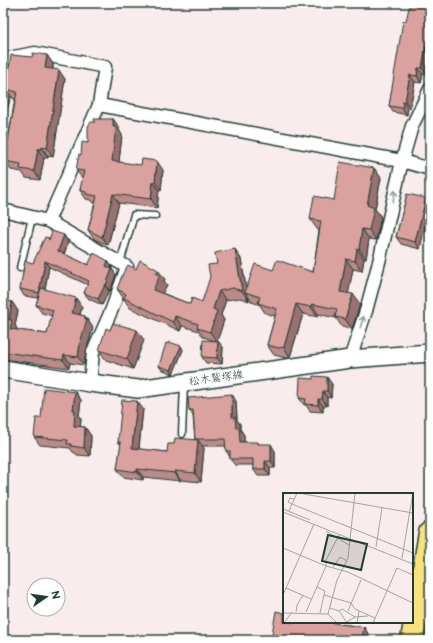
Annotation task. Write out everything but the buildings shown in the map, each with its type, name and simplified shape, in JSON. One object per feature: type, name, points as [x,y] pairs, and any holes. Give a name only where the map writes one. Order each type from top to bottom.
[{"type":"highway","points":[[412,640],[430,533]]},
{"type":"main road","name":"松木鷲塚線","points":[[3,369],[138,389],[350,359],[430,352]]},
{"type":"street","points":[[3,59],[35,53],[105,67],[99,105],[48,221]]},
{"type":"street","points":[[350,359],[366,311],[379,262],[402,161],[412,126],[430,89]]},
{"type":"street","points":[[99,105],[402,161],[430,169]]},
{"type":"street","points":[[3,210],[48,221],[127,268],[112,309],[93,352],[90,383]]},
{"type":"lane","points":[[120,263],[134,215],[155,216]]},
{"type":"lane","points":[[20,268],[32,218]]},
{"type":"lane","points":[[182,434],[184,383]]}]
